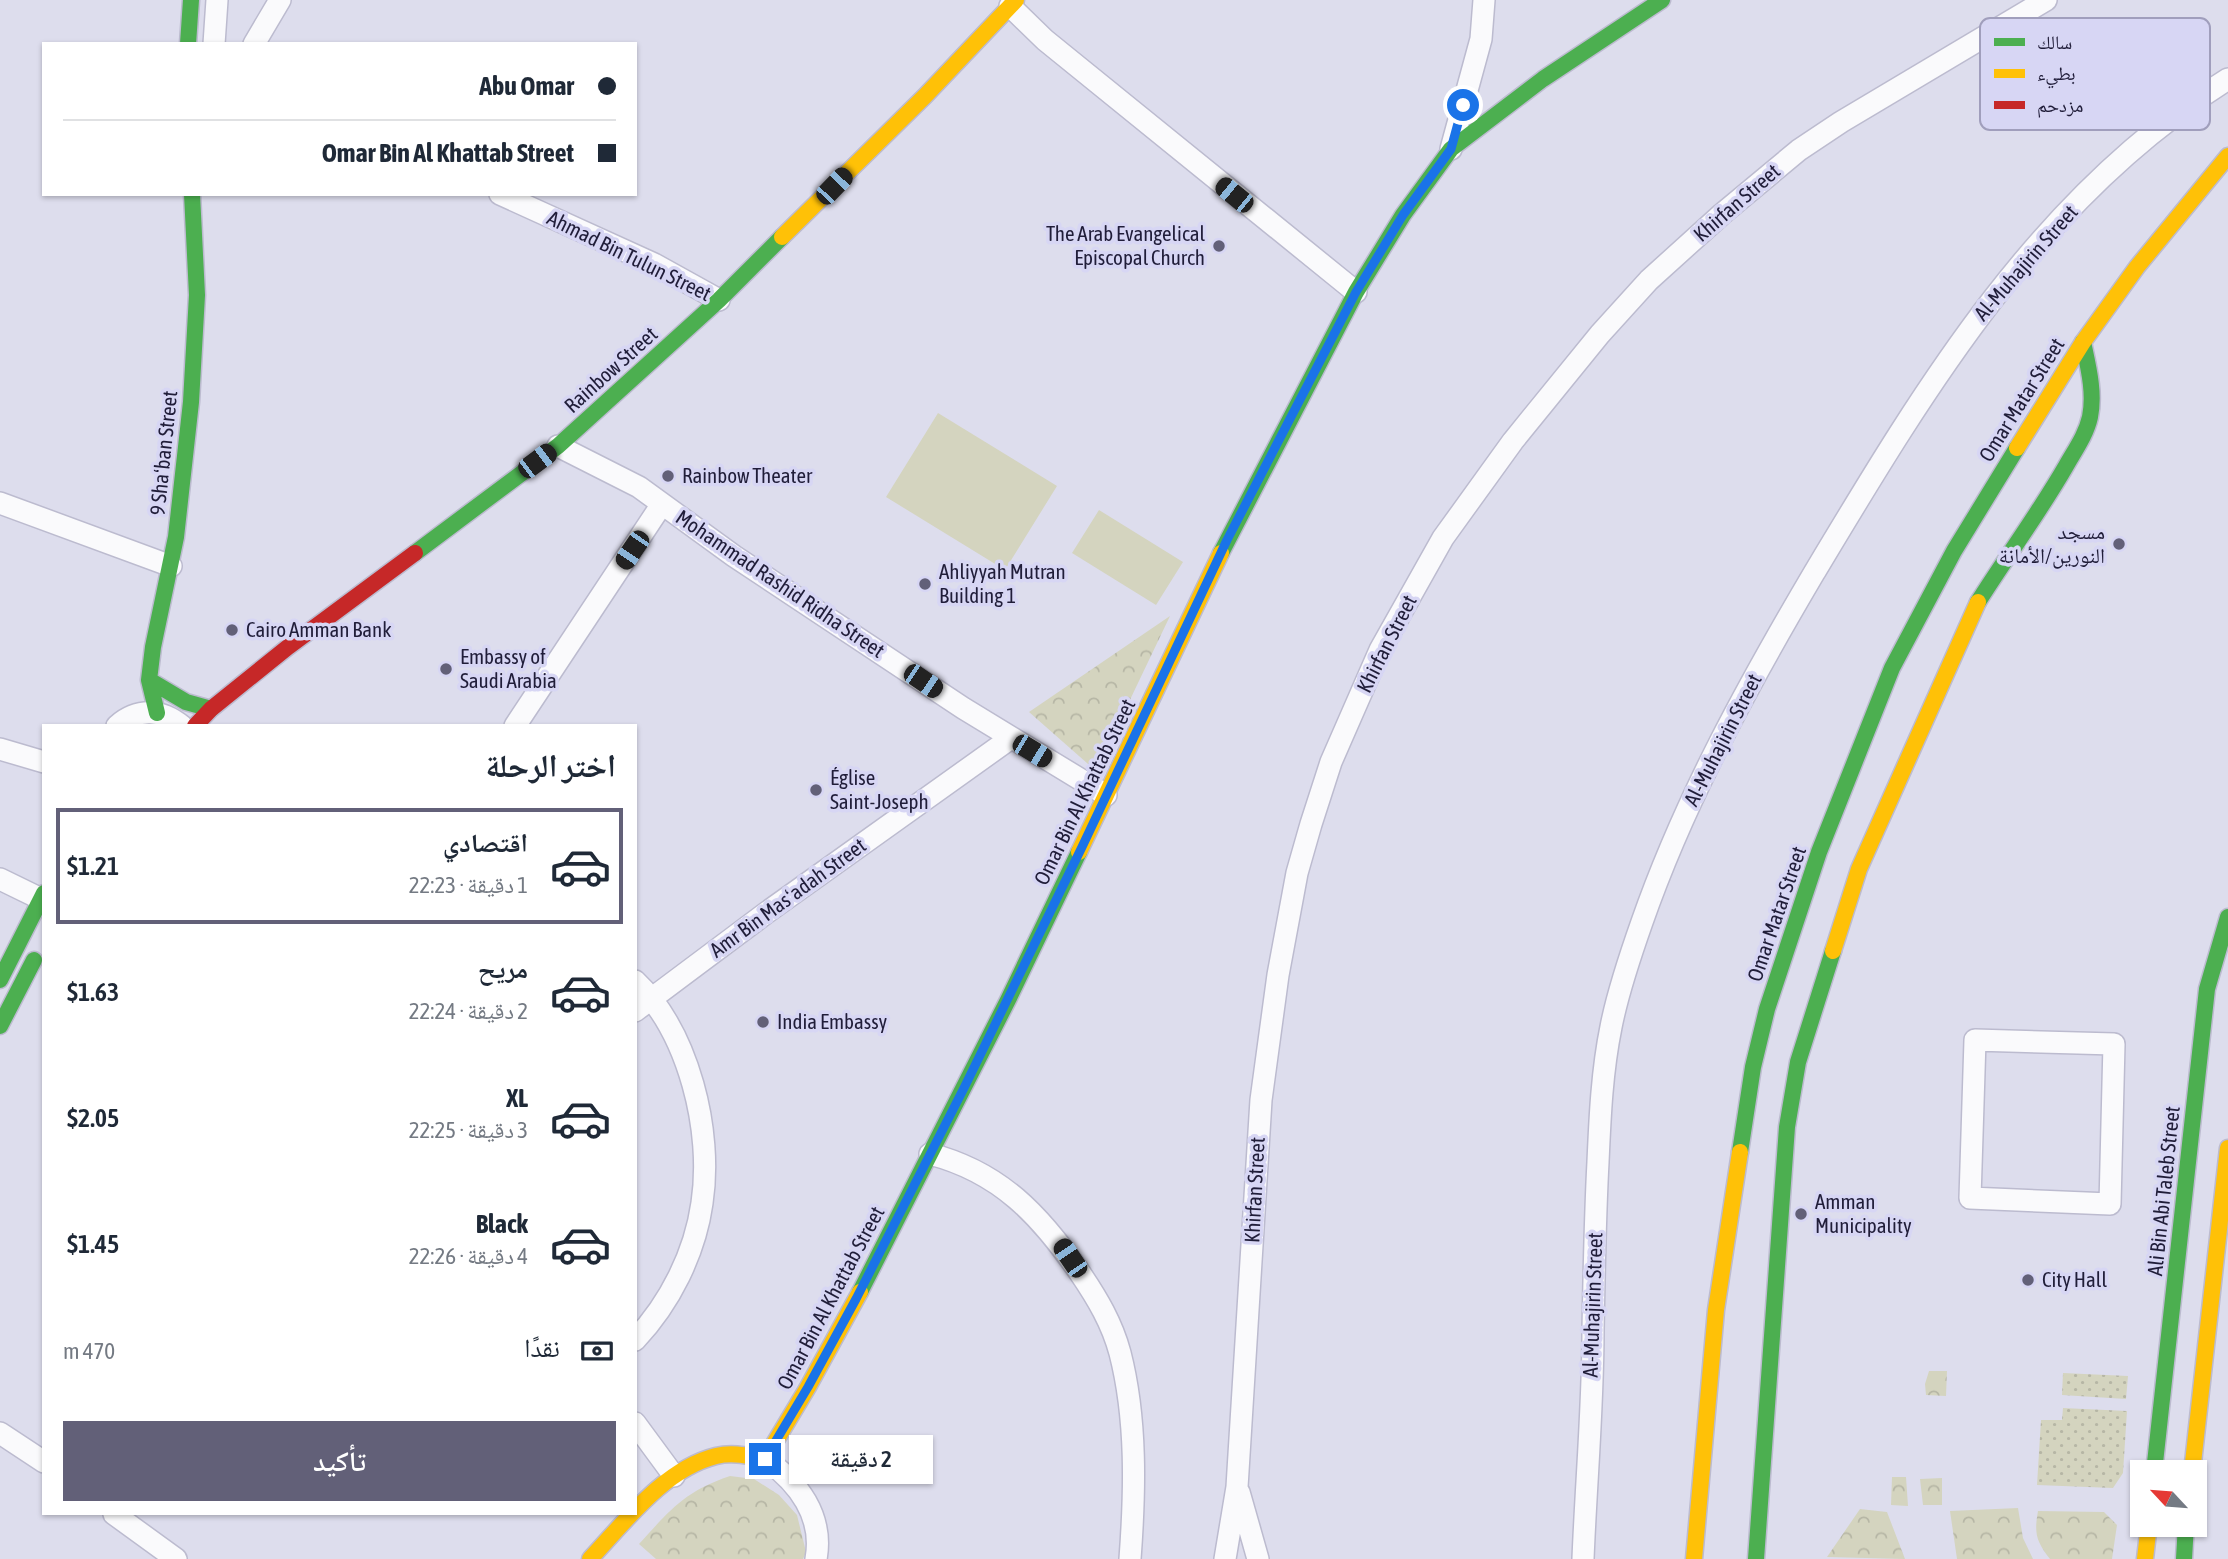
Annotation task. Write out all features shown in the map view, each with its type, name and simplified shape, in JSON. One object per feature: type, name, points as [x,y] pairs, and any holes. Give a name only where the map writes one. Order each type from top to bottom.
[{"type":"main road","points":[[188,42],[191,0]]},
{"type":"main road","name":"Rainbow Street","points":[[197,724],[211,709],[288,647],[558,446],[719,300],[925,96],[1013,3]]},
{"type":"main road","name":"Omar Bin Al Khattab Street","points":[[765,1459],[850,1310],[930,1154],[1106,796],[1227,540],[1356,292],[1403,215],[1451,149],[1649,3]]},
{"type":"main road","name":"Omar Matar Street","points":[[1694,1559],[1716,1310],[1744,1121],[1767,1009],[1791,931],[1892,668],[1954,551],[2083,342],[2137,267],[2228,156]]},
{"type":"main road","name":"9 Shaʻban Street","points":[[157,713],[149,680],[178,526],[191,402],[197,295],[192,196]]},
{"type":"main road","name":"Omar Matar Street","points":[[1756,1559],[1787,1126],[1798,1062],[1859,870],[1976,605],[2004,560],[2041,510],[2085,432],[2092,396],[2083,342]]},
{"type":"main road","points":[[149,680],[175,699],[196,708],[211,709]]},
{"type":"main road","points":[[0,981],[42,896]]},
{"type":"main road","name":"Ali Bin Abi Taleb Street","points":[[2155,1460],[2207,989],[2228,917]]},
{"type":"main road","points":[[0,1026],[42,946]]},
{"type":"main road","points":[[2193,1460],[2228,1148]]},
{"type":"main road","points":[[637,1513],[674,1476],[706,1458],[737,1454],[765,1459]]},
{"type":"main road","points":[[590,1559],[635,1515]]},
{"type":"main road","points":[[2145,1559],[2148,1537]]},
{"type":"street","points":[[214,42],[217,0]]},
{"type":"street","points":[[255,42],[280,0]]},
{"type":"street","points":[[1451,149],[1481,39],[1484,0]]},
{"type":"street","name":"Khirfan Street","points":[[2016,18],[2046,0]]},
{"type":"street","points":[[1013,3],[1045,40],[1356,292]]},
{"type":"street","name":"Khirfan Street","points":[[1225,1559],[1237,1487],[1261,1100],[1278,975],[1297,873],[1311,824],[1331,762],[1380,650],[1443,538],[1513,441],[1600,334],[1649,280],[1799,150],[1980,39]]},
{"type":"street","name":"Al-Muhajirin Street","points":[[2210,92],[2228,79]]},
{"type":"street","name":"Al-Muhajirin Street","points":[[1583,1559],[1604,1068],[1618,994],[1653,890],[1692,800],[1763,661],[1860,496],[1930,386],[1990,300],[2027,255],[2106,173],[2158,130]]},
{"type":"street","name":"Ahmad Bin Tulun Street","points":[[504,196],[654,264],[719,300]]},
{"type":"street","name":"Mohammad Rashid Ridha Street","points":[[558,446],[639,487],[734,556],[1011,738],[1106,796]]},
{"type":"street","points":[[0,503],[171,566]]},
{"type":"street","points":[[515,724],[662,504]]},
{"type":"street","points":[[120,724],[131,716],[144,713],[170,717],[179,724]]},
{"type":"street","name":"Amr Bin Masʻadah Street","points":[[637,1009],[766,913],[1011,738]]},
{"type":"street","points":[[0,749],[42,761]]},
{"type":"street","points":[[0,879],[42,896]]},
{"type":"street","points":[[637,983],[652,997],[672,1029],[689,1069],[698,1107],[703,1154],[702,1202],[692,1243],[673,1288],[649,1325],[637,1337]]},
{"type":"street","points":[[1975,1040],[2114,1044],[2109,1204],[1970,1198],[1975,1040]]},
{"type":"street","points":[[930,1154],[962,1163],[1015,1195],[1055,1237],[1099,1301],[1111,1325],[1127,1385],[1133,1466],[1130,1559]]},
{"type":"street","points":[[637,1426],[674,1476]]},
{"type":"street","points":[[0,1433],[41,1456]]},
{"type":"street","points":[[765,1459],[785,1473],[805,1498],[816,1525],[816,1559]]},
{"type":"street","points":[[1237,1487],[1258,1559]]},
{"type":"street","points":[[115,1515],[176,1559]]},
{"type":"street","points":[[2185,1541],[2202,1559]]},
{"type":"green space","points":[[938,413],[1057,486],[1005,570],[886,497]]},
{"type":"green space","points":[[1099,510],[1183,562],[1156,605],[1072,553]]},
{"type":"green space","points":[[1170,616],[1096,771],[1029,712]]},
{"type":"green space","points":[[1929,1371],[1947,1371],[1946,1396],[1926,1395],[1925,1384]]},
{"type":"green space","points":[[2063,1373],[2128,1376],[2126,1399],[2062,1395]]},
{"type":"green space","points":[[2063,1408],[2127,1411],[2123,1473],[2113,1488],[2037,1485],[2041,1420],[2062,1420]]},
{"type":"green space","points":[[730,1476],[754,1479],[779,1495],[797,1515],[806,1552],[803,1559],[656,1559],[639,1544],[679,1503],[701,1488]]},
{"type":"green space","points":[[1892,1477],[1906,1477],[1908,1506],[1891,1505]]},
{"type":"green space","points":[[1942,1478],[1942,1505],[1923,1505],[1920,1479]]},
{"type":"green space","points":[[2018,1508],[2023,1538],[2033,1559],[1957,1559],[1950,1511]]},
{"type":"green space","points":[[1860,1509],[1887,1512],[1905,1559],[1827,1557]]},
{"type":"green space","points":[[2038,1511],[2104,1512],[2117,1525],[2112,1559],[2050,1559],[2037,1536]]},
{"type":"traffic: fast","points":[[188,42],[191,0]]},
{"type":"traffic: fast","points":[[1221,553],[1356,292],[1403,215],[1451,149],[1543,79],[1662,0]]},
{"type":"traffic: fast","points":[[157,713],[149,680],[153,647],[176,537],[191,402],[197,295],[192,196]]},
{"type":"traffic: fast","points":[[415,553],[558,446],[719,300],[782,237]]},
{"type":"traffic: fast","points":[[1978,602],[2045,501],[2086,430],[2092,398],[2083,342]]},
{"type":"traffic: fast","points":[[1740,1152],[1753,1067],[1767,1009],[1819,852],[1892,668],[1954,551],[2017,448]]},
{"type":"traffic: fast","points":[[149,680],[186,702],[211,709]]},
{"type":"traffic: fast","points":[[860,1292],[1008,1000],[1079,852]]},
{"type":"traffic: fast","points":[[0,980],[42,897]]},
{"type":"traffic: fast","points":[[2155,1460],[2207,989],[2228,917]]},
{"type":"traffic: fast","points":[[1756,1559],[1787,1127],[1798,1062],[1833,951]]},
{"type":"traffic: fast","points":[[0,1026],[34,960]]},
{"type":"traffic: fast","points":[[2184,1559],[2185,1537]]},
{"type":"traffic: slow","points":[[782,237],[925,96],[1016,0]]},
{"type":"traffic: slow","points":[[2017,448],[2083,342],[2137,267],[2228,156]]},
{"type":"traffic: slow","points":[[1079,852],[1221,553]]},
{"type":"traffic: slow","points":[[1833,951],[1859,869],[1978,602]]},
{"type":"traffic: slow","points":[[2193,1460],[2228,1148]]},
{"type":"traffic: slow","points":[[1694,1559],[1716,1310],[1740,1152]]},
{"type":"traffic: slow","points":[[637,1509],[679,1472],[697,1463],[722,1455],[765,1459],[860,1292]]},
{"type":"traffic: slow","points":[[590,1559],[631,1515]]},
{"type":"traffic: slow","points":[[2145,1559],[2148,1537]]},
{"type":"traffic: jam","points":[[197,724],[211,709],[288,647],[415,553]]},
{"type":"place","name":"The Arab Evangelical Episcopal Church","points":[[1219,246]]},
{"type":"place","name":"Rainbow Theater","points":[[668,476]]},
{"type":"place","name":"مسجد النورين/الأمانة","points":[[2119,544]]},
{"type":"place","name":"Ahliyyah Mutran Building 1","points":[[925,584]]},
{"type":"place","name":"Cairo Amman Bank","points":[[232,630]]},
{"type":"place","name":"Embassy of Saudi Arabia","points":[[446,669]]},
{"type":"place","name":"Église Saint-Joseph","points":[[816,790]]},
{"type":"place","name":"India Embassy","points":[[763,1022]]},
{"type":"place","name":"Amman Municipality","points":[[1801,1214]]},
{"type":"place","name":"City Hall","points":[[2028,1280]]},
{"type":"route","points":[[765,1459],[856,1299],[964,1088],[1082,847],[1227,540],[1356,292],[1403,215],[1451,149],[1463,105]]}]
